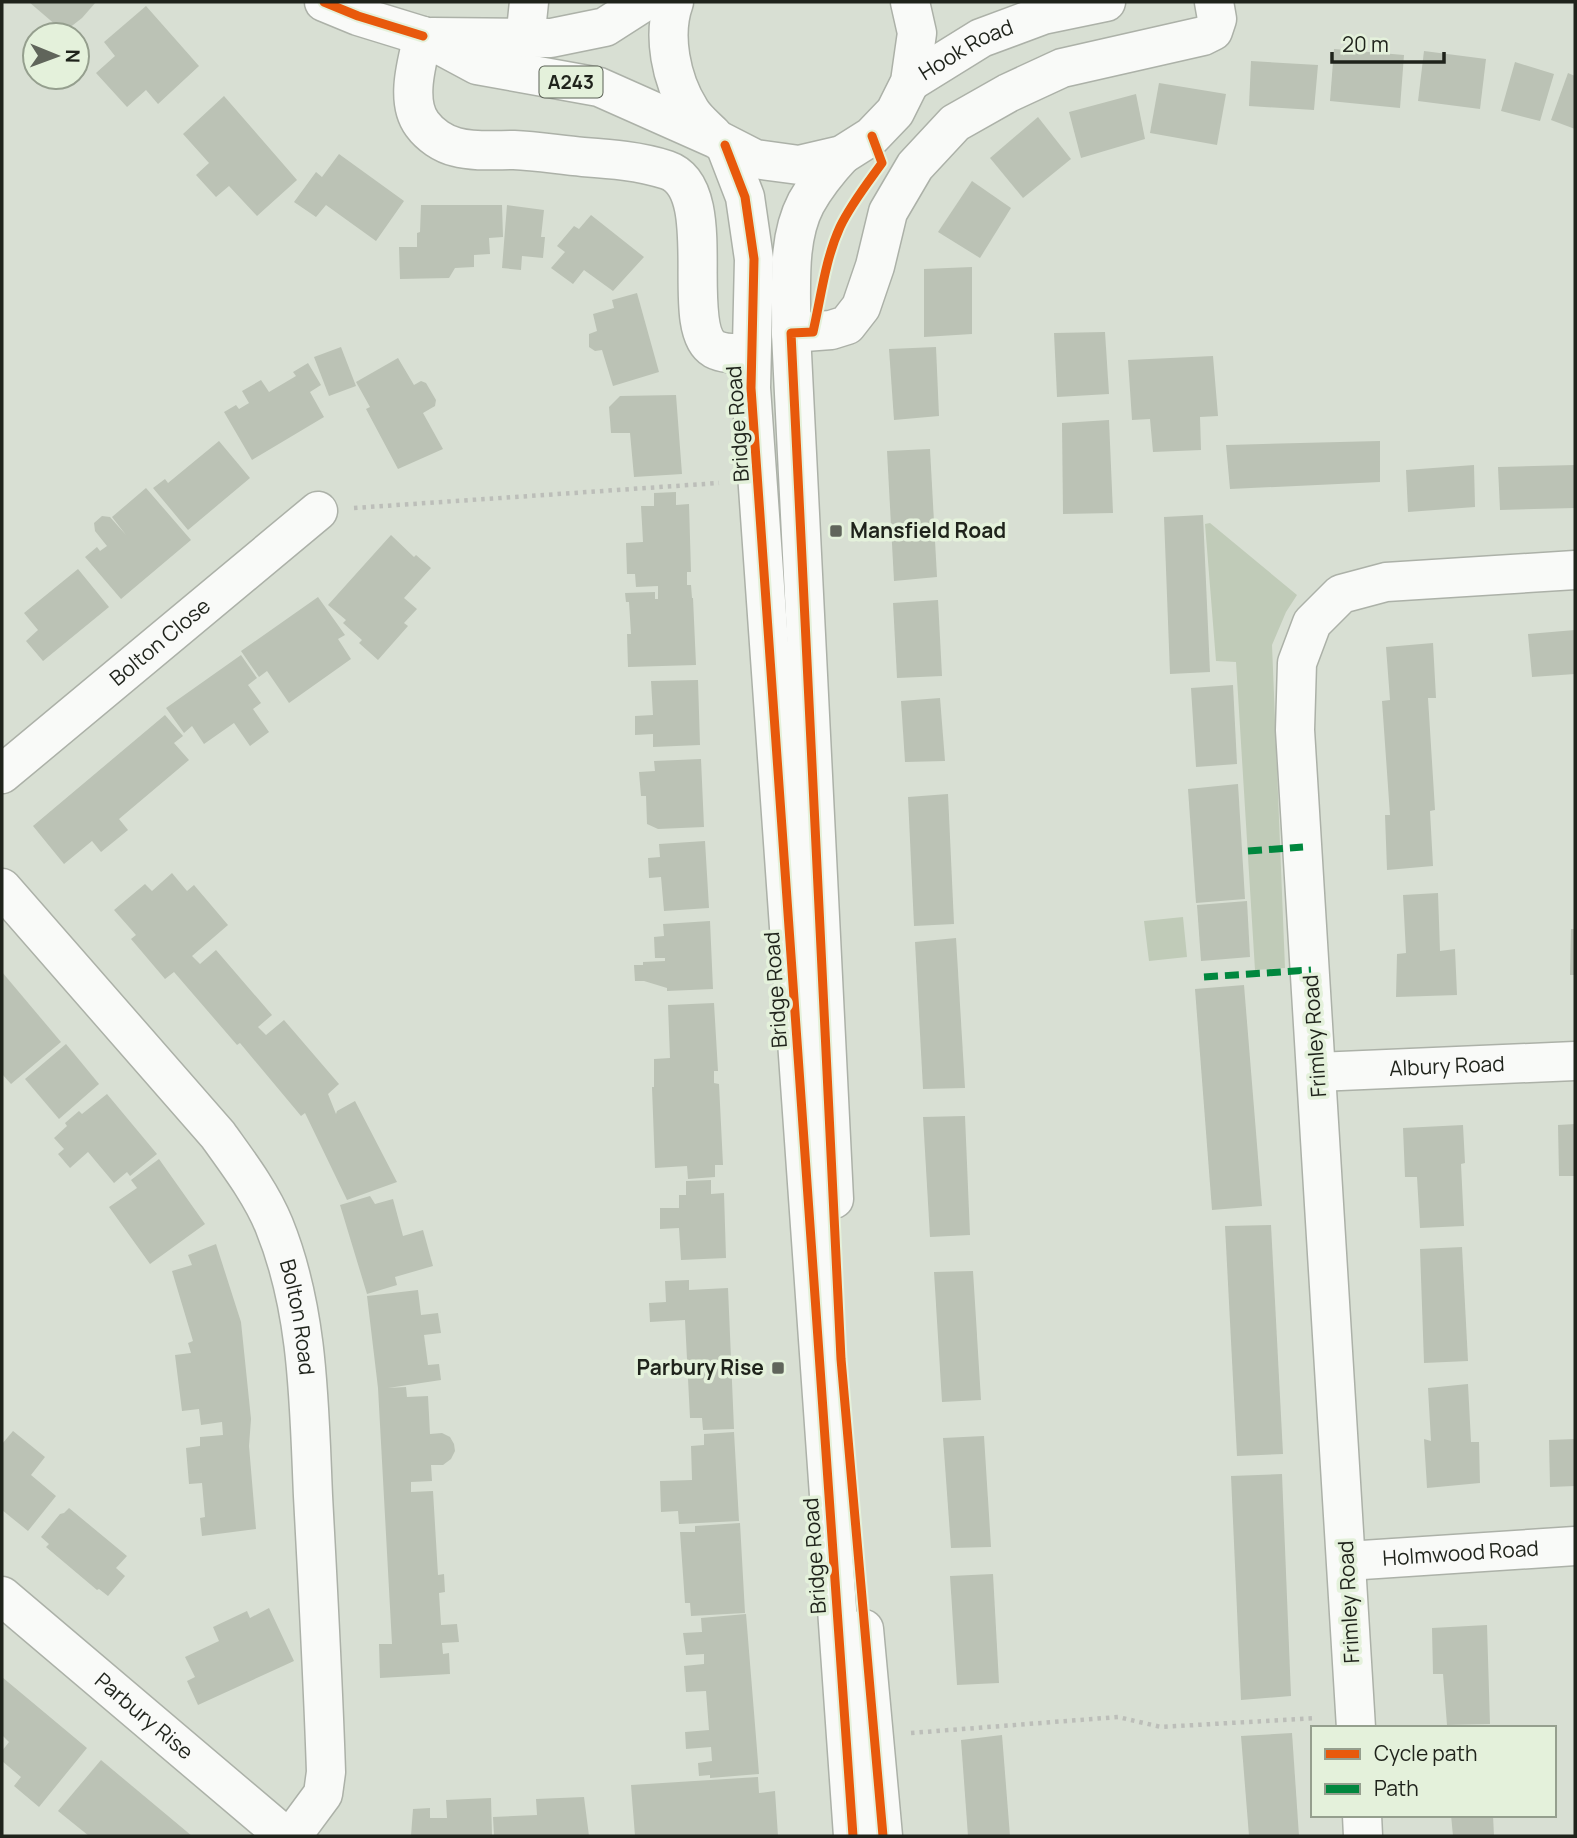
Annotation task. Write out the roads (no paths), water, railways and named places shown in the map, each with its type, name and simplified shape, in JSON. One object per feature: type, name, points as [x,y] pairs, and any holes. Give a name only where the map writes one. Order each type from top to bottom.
[{"type":"main road","name":"A243","points":[[324,2],[358,16],[423,36],[477,65],[599,87],[755,159],[799,165],[842,155],[872,136],[895,112],[910,82],[917,33],[910,2]]},
{"type":"main road","points":[[525,40],[529,2]]},
{"type":"main road","name":"A243","points":[[423,36],[525,40],[551,38],[605,27],[644,2]]},
{"type":"main road","name":"A243","points":[[674,2],[668,43],[676,82],[691,112],[721,142]]},
{"type":"main road","name":"Hook Road","points":[[910,82],[981,38],[1043,15],[1106,2]]},
{"type":"main road","points":[[791,333],[831,330],[847,325],[862,307],[888,212],[915,166],[955,122],[1007,93],[1062,68],[1203,36],[1213,30],[1217,19],[1214,2]]},
{"type":"main road","points":[[423,36],[412,94],[420,122],[436,138],[455,147],[471,149],[517,150],[637,162],[670,171],[689,186],[695,215],[699,319],[704,337],[713,349],[725,353],[751,353]]},
{"type":"main road","name":"Bridge Road","points":[[721,142],[745,197],[754,259],[751,353],[758,480],[853,1836]]},
{"type":"main road","name":"Bridge Road","points":[[842,155],[819,182],[804,206],[794,239],[791,333],[841,1359],[883,1836]]},
{"type":"main road","name":"Bolton Close","points":[[2,774],[318,510]]},
{"type":"main road","name":"Frimley Road","points":[[1356,1722],[1295,730],[1297,663],[1312,623],[1341,594],[1386,582],[1575,570]]},
{"type":"main road","name":"Bolton Road","points":[[2,888],[218,1135],[249,1179],[274,1223],[288,1264],[299,1309],[308,1387],[326,1772],[323,1794],[292,1836]]},
{"type":"main road","name":"Albury Road","points":[[1317,1072],[1575,1061]]},
{"type":"main road","name":"Holmwood Road","points":[[1347,1561],[1575,1546]]},
{"type":"main road","name":"Parbury Rise","points":[[2,1596],[285,1836]]},
{"type":"main road","points":[[1362,1817],[1363,1836]]},
{"type":"place","name":"Mansfield Road","points":[[836,531]]},
{"type":"place","name":"Parbury Rise","points":[[778,1368]]}]
